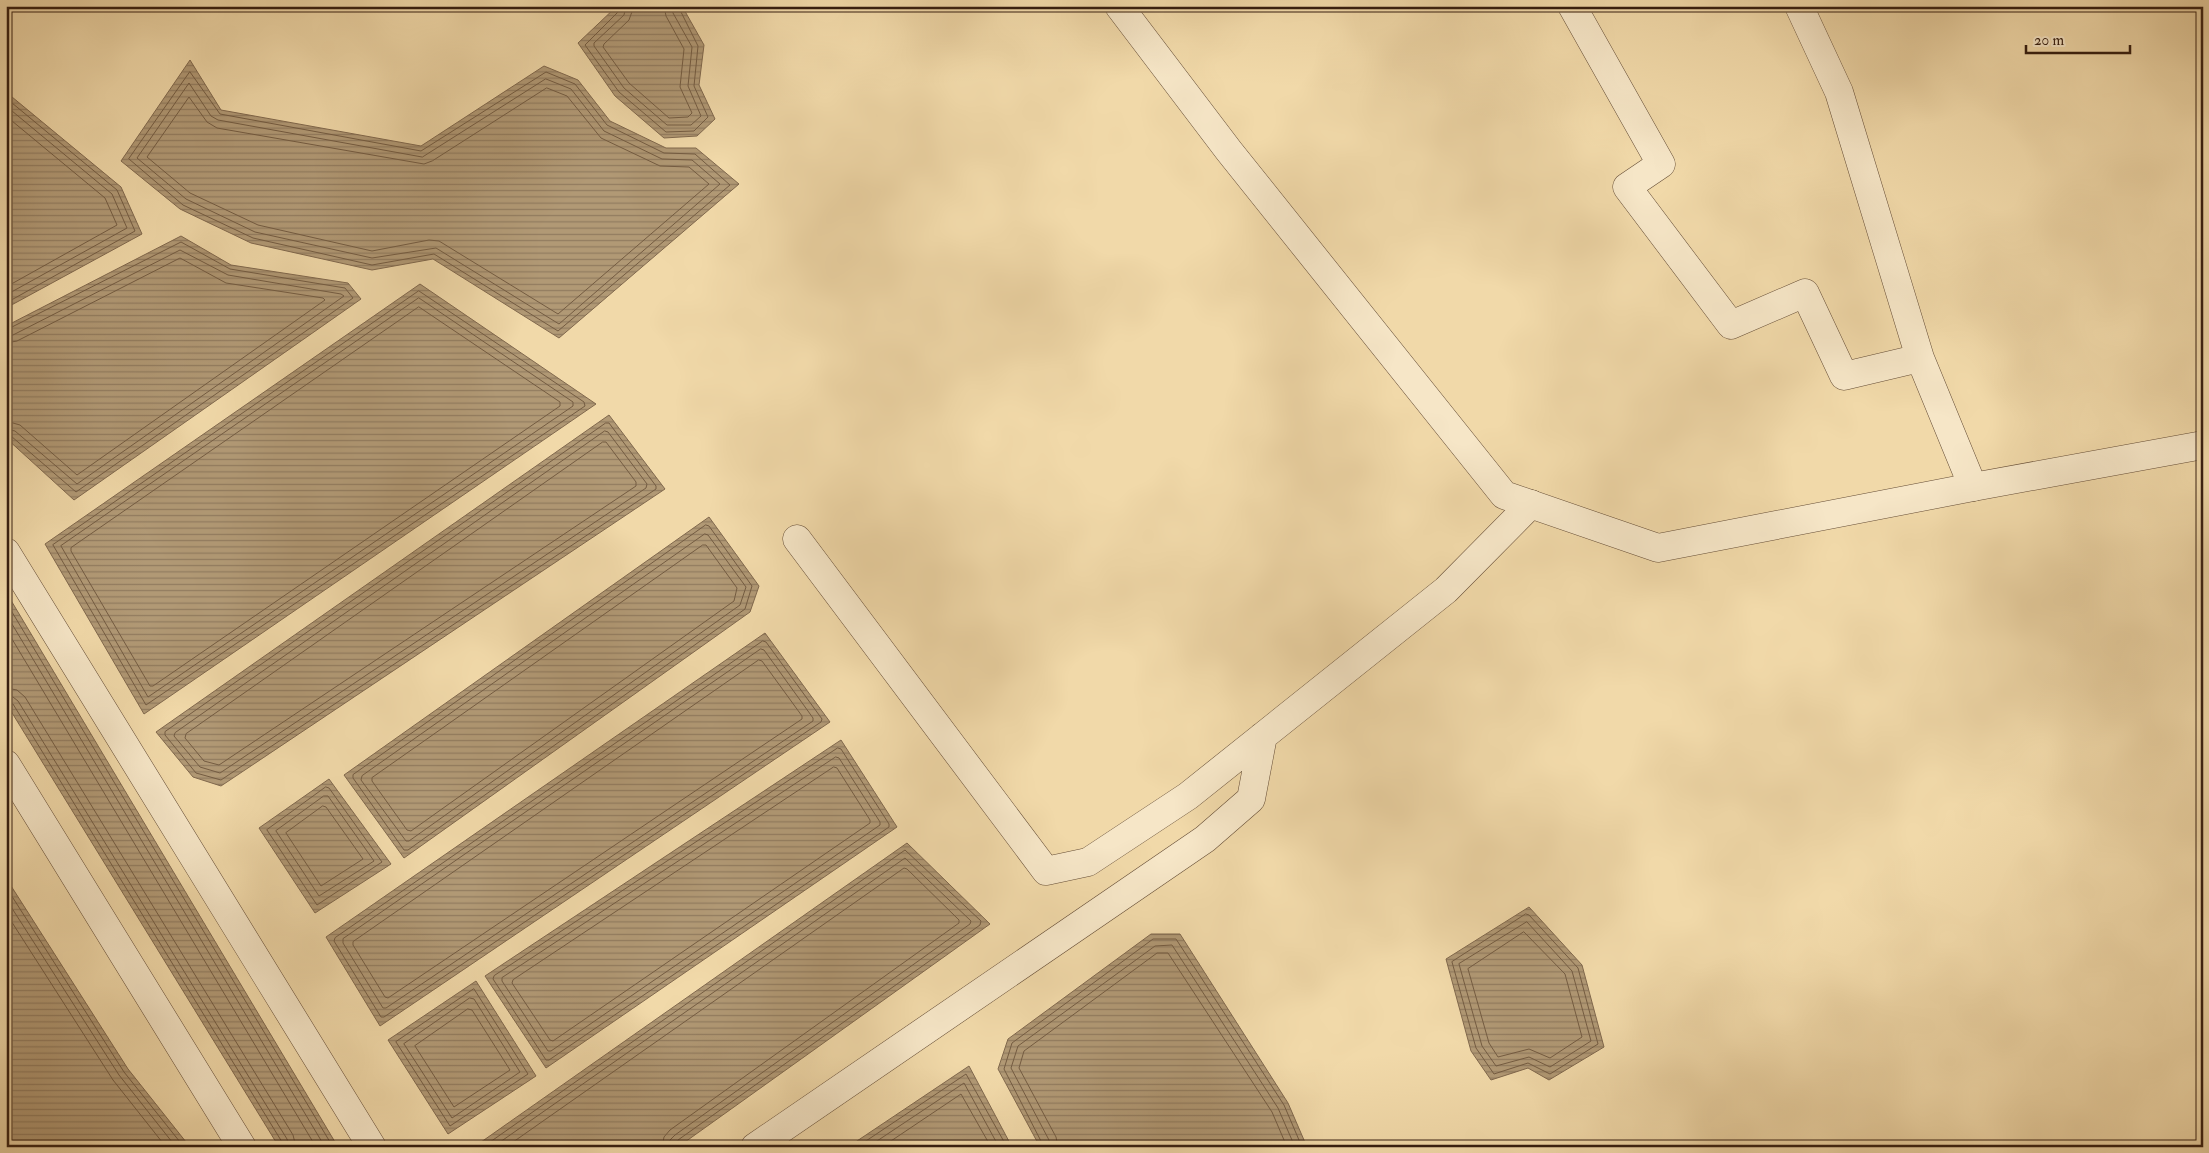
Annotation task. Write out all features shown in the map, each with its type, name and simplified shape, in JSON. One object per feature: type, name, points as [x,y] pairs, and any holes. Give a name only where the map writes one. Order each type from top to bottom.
[{"type":"street","points":[[1119,6],[1229,151],[1504,495],[1658,548],[1973,487],[2203,446]]},
{"type":"street","points":[[1572,6],[1661,164],[1627,187],[1731,325],[1805,293],[1844,376],[1920,358]]},
{"type":"street","points":[[1799,6],[1839,92],[1920,358],[1973,487]]},
{"type":"street","points":[[797,538],[1046,871],[1088,862],[1188,796],[1446,590],[1531,504]]},
{"type":"street","points":[[6,552],[372,1147]]},
{"type":"street","points":[[755,1147],[1205,839],[1251,799],[1263,736]]},
{"type":"street","points":[[6,764],[242,1147]]},
{"type":"water","points":[[617,6],[682,6],[704,45],[699,85],[715,119],[697,136],[664,138],[615,96],[578,43]]},
{"type":"water","points":[[190,60],[221,110],[421,146],[544,66],[578,80],[610,121],[666,148],[696,148],[739,184],[559,338],[433,259],[372,270],[251,243],[180,209],[121,161]]},
{"type":"water","points":[[6,92],[121,187],[142,234],[6,308]]},
{"type":"water","points":[[181,236],[231,265],[348,283],[361,299],[74,500],[6,438],[6,326]]},
{"type":"water","points":[[420,284],[596,404],[144,714],[45,544]]},
{"type":"water","points":[[609,415],[665,489],[221,786],[193,777],[156,732]]},
{"type":"water","points":[[709,517],[759,586],[750,612],[404,858],[344,775]]},
{"type":"water","points":[[6,592],[338,1147],[279,1147],[6,703]]},
{"type":"water","points":[[765,633],[830,722],[380,1026],[326,937]]},
{"type":"water","points":[[841,740],[897,827],[546,1068],[485,976]]},
{"type":"water","points":[[329,779],[391,864],[315,913],[259,828]]},
{"type":"water","points":[[907,843],[990,924],[678,1147],[474,1147]]},
{"type":"water","points":[[6,878],[128,1069],[190,1147],[6,1147]]},
{"type":"water","points":[[1529,907],[1582,965],[1604,1047],[1549,1080],[1528,1068],[1491,1080],[1471,1051],[1446,959]]},
{"type":"water","points":[[1151,934],[1180,934],[1288,1103],[1307,1147],[1040,1147],[998,1069],[1008,1039]]},
{"type":"water","points":[[476,981],[536,1076],[448,1134],[388,1040]]},
{"type":"water","points":[[969,1066],[1012,1147],[848,1147]]}]
